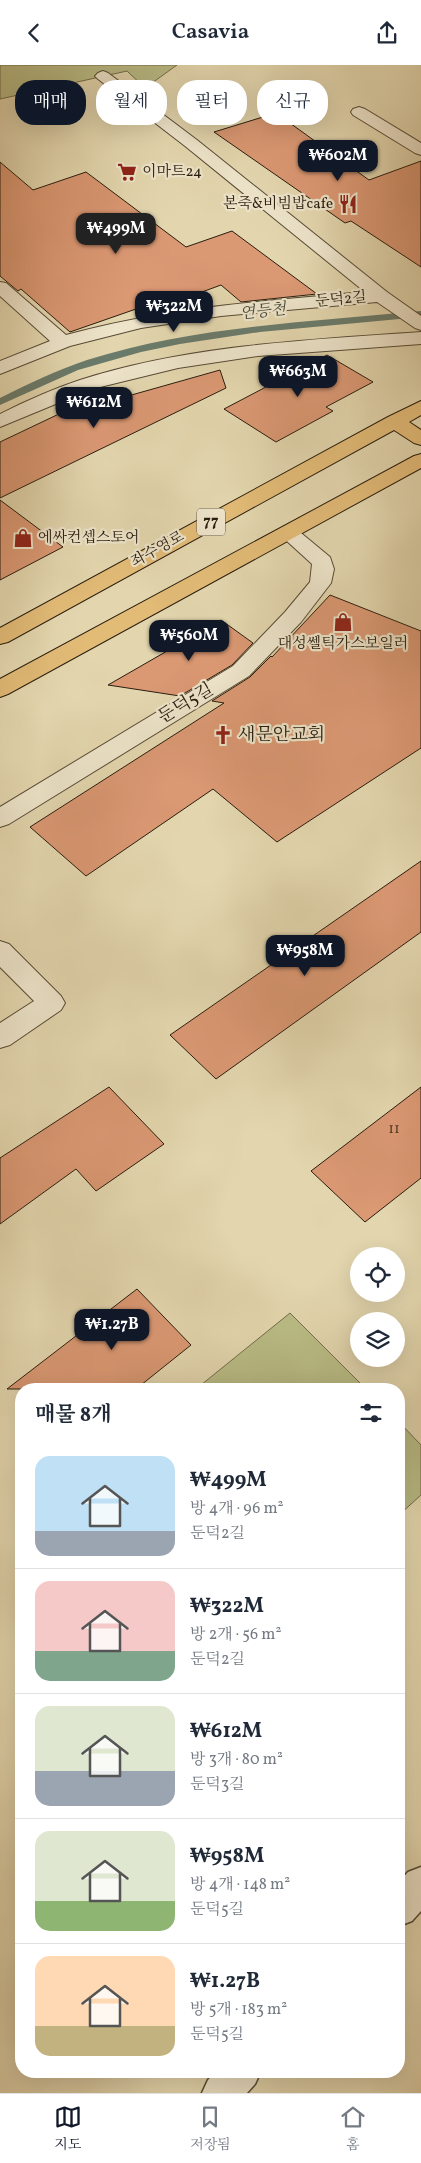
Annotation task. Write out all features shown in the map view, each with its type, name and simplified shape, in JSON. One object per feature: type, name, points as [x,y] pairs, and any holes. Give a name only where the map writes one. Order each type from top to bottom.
[{"type":"main road","name":"좌수영로","points":[[0,637],[421,407]]},
{"type":"main road","points":[[395,421],[421,439]]},
{"type":"main road","points":[[0,689],[421,460]]},
{"type":"street","name":"둔덕2길","points":[[103,76],[191,143],[381,296]]},
{"type":"street","points":[[359,112],[421,150]]},
{"type":"street","points":[[0,287],[63,342]]},
{"type":"street","name":"둔덕2길","points":[[0,368],[63,342],[93,333],[172,317],[381,296]]},
{"type":"street","points":[[381,296],[421,324]]},
{"type":"street","points":[[0,421],[42,401],[97,381],[189,359],[302,346],[421,338]]},
{"type":"street","name":"둔덕5길","points":[[0,818],[241,671],[293,617],[320,583],[322,562],[288,533]]},
{"type":"street","points":[[0,951],[52,1003],[0,1037]]},
{"type":"lane","points":[[405,1902],[421,1885]]},
{"type":"lane","points":[[221,2093],[235,2078]]},
{"type":"green space","points":[[0,65],[177,65],[156,80],[137,80],[127,71],[86,80],[15,80],[15,96],[0,99]]},
{"type":"green space","points":[[290,1313],[360,1383],[203,1383]]},
{"type":"green space","points":[[405,1428],[421,1445],[421,1495],[405,1510]]},
{"type":"building","points":[[257,119],[257,125],[293,125],[369,180],[421,161],[421,267],[351,221],[345,223],[214,132],[237,125],[247,125],[247,122]]},
{"type":"building","points":[[0,162],[33,190],[86,172],[186,247],[232,231],[317,294],[241,302],[221,285],[142,314],[136,309],[70,332],[21,289],[18,291],[0,276]]},
{"type":"building","points":[[327,355],[373,382],[326,407],[333,411],[276,442],[224,409]]},
{"type":"building","points":[[220,370],[226,388],[0,498],[0,442],[82,403],[89,407]]},
{"type":"building","points":[[0,500],[63,547],[0,580]]},
{"type":"building","points":[[330,595],[421,631],[421,748],[277,842],[213,789],[86,876],[30,827],[224,703],[212,701],[250,677],[272,657]]},
{"type":"building","points":[[221,620],[253,643],[232,665],[180,696],[108,685]]},
{"type":"building","points":[[421,861],[421,932],[216,1079],[170,1035]]},
{"type":"building","points":[[109,1087],[164,1144],[96,1191],[76,1169],[0,1224],[0,1158]]},
{"type":"building","points":[[421,1087],[421,1178],[365,1222],[311,1171]]},
{"type":"building","points":[[137,1289],[191,1345],[144,1383],[15,1383],[15,1389],[7,1389]]},
{"type":"waterway","name":"연등천","points":[[0,402],[75,368],[140,349],[220,334],[260,329],[421,314]]},
{"type":"place","name":"이마트24","points":[[127,172]]},
{"type":"place","name":"본죽&비빔밥cafe","points":[[348,204]]},
{"type":"place","name":"에싸컨셉스토어","points":[[23,538]]},
{"type":"place","name":"대성쎌틱가스보일러","points":[[343,622]]},
{"type":"place","name":"새문안교회","points":[[223,735]]}]
